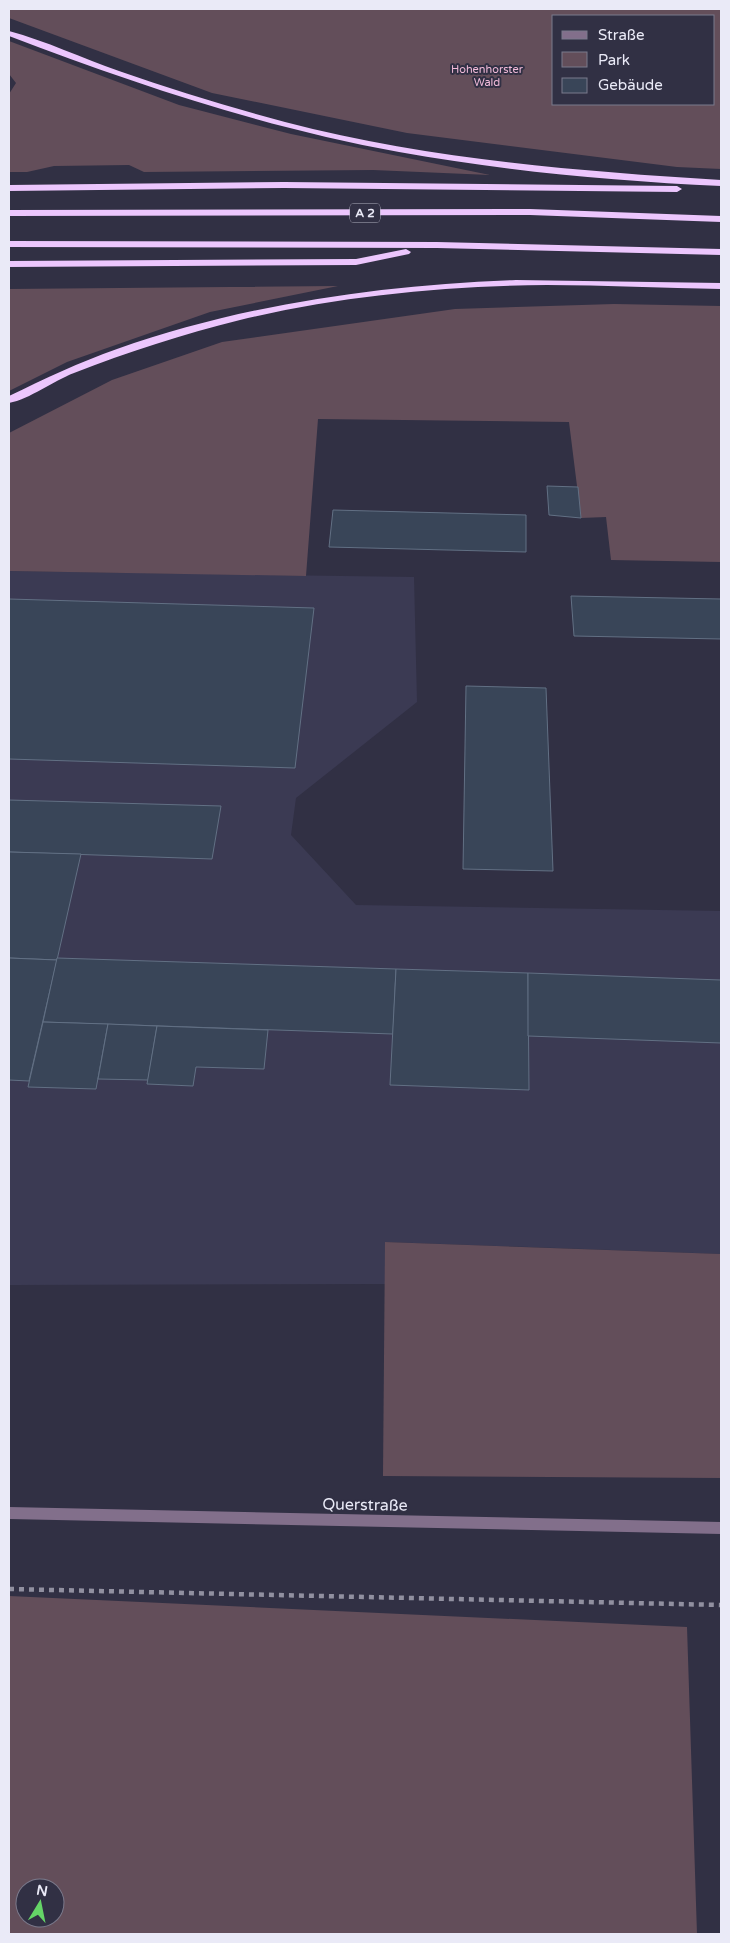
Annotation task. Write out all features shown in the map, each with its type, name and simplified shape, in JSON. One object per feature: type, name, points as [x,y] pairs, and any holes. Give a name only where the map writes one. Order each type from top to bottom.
[{"type":"highway","points":[[9,34],[198,101],[293,126],[358,140],[454,158],[560,172],[721,183]]},
{"type":"highway","points":[[9,188],[294,185],[721,190]]},
{"type":"highway","name":"A 2","points":[[9,213],[530,212],[721,219]]},
{"type":"highway","points":[[9,244],[437,246],[721,252]]},
{"type":"highway","points":[[9,264],[356,262],[437,246]]},
{"type":"highway","points":[[9,400],[39,384],[132,347],[240,317],[365,294],[488,284],[721,286]]},
{"type":"street","name":"Querstraße","points":[[9,1513],[721,1528]]},
{"type":"path","points":[[9,1588],[721,1605]]},
{"type":"shaded area","points":[[9,571],[414,577],[417,702],[296,798],[291,835],[356,905],[721,911],[721,1254],[386,1242],[386,1284],[9,1285]]},
{"type":"green space","name":"Hohenhorster Wald","points":[[9,9],[721,9],[721,169],[677,167],[407,133],[212,93],[9,18]]},
{"type":"green space","points":[[9,41],[179,105],[291,134],[490,175],[373,170],[144,172],[129,165],[54,166],[27,172],[9,172],[9,94],[16,83],[9,74]]},
{"type":"green space","points":[[338,286],[210,312],[67,362],[9,391],[9,289]]},
{"type":"green space","points":[[614,304],[721,306],[721,562],[611,560],[606,517],[581,518],[569,422],[318,419],[306,576],[9,571],[9,433],[112,380],[222,342],[455,309]]},
{"type":"green space","points":[[385,1242],[721,1254],[721,1478],[383,1476]]},
{"type":"green space","points":[[9,1596],[687,1627],[697,1934],[9,1934]]},
{"type":"building","points":[[547,486],[578,487],[581,518],[549,515]]},
{"type":"building","points":[[333,510],[526,515],[526,552],[329,547]]},
{"type":"building","points":[[571,596],[721,599],[721,639],[574,636]]},
{"type":"building","points":[[9,599],[314,608],[295,768],[9,759]]},
{"type":"building","points":[[466,686],[546,688],[553,871],[463,869]]},
{"type":"building","points":[[9,800],[221,806],[212,859],[9,852]]},
{"type":"building","points":[[9,852],[81,854],[57,960],[9,958]]},
{"type":"building","points":[[9,958],[57,960],[29,1081],[9,1080]]},
{"type":"building","points":[[57,958],[396,969],[393,1034],[43,1022]]},
{"type":"building","points":[[396,969],[528,973],[529,1090],[390,1085]]},
{"type":"building","points":[[528,973],[721,980],[721,1043],[528,1036]]},
{"type":"building","points":[[43,1022],[108,1024],[96,1089],[28,1087]]},
{"type":"building","points":[[108,1024],[157,1026],[148,1080],[98,1079]]},
{"type":"building","points":[[157,1026],[268,1030],[264,1069],[196,1067],[193,1086],[147,1084]]}]
